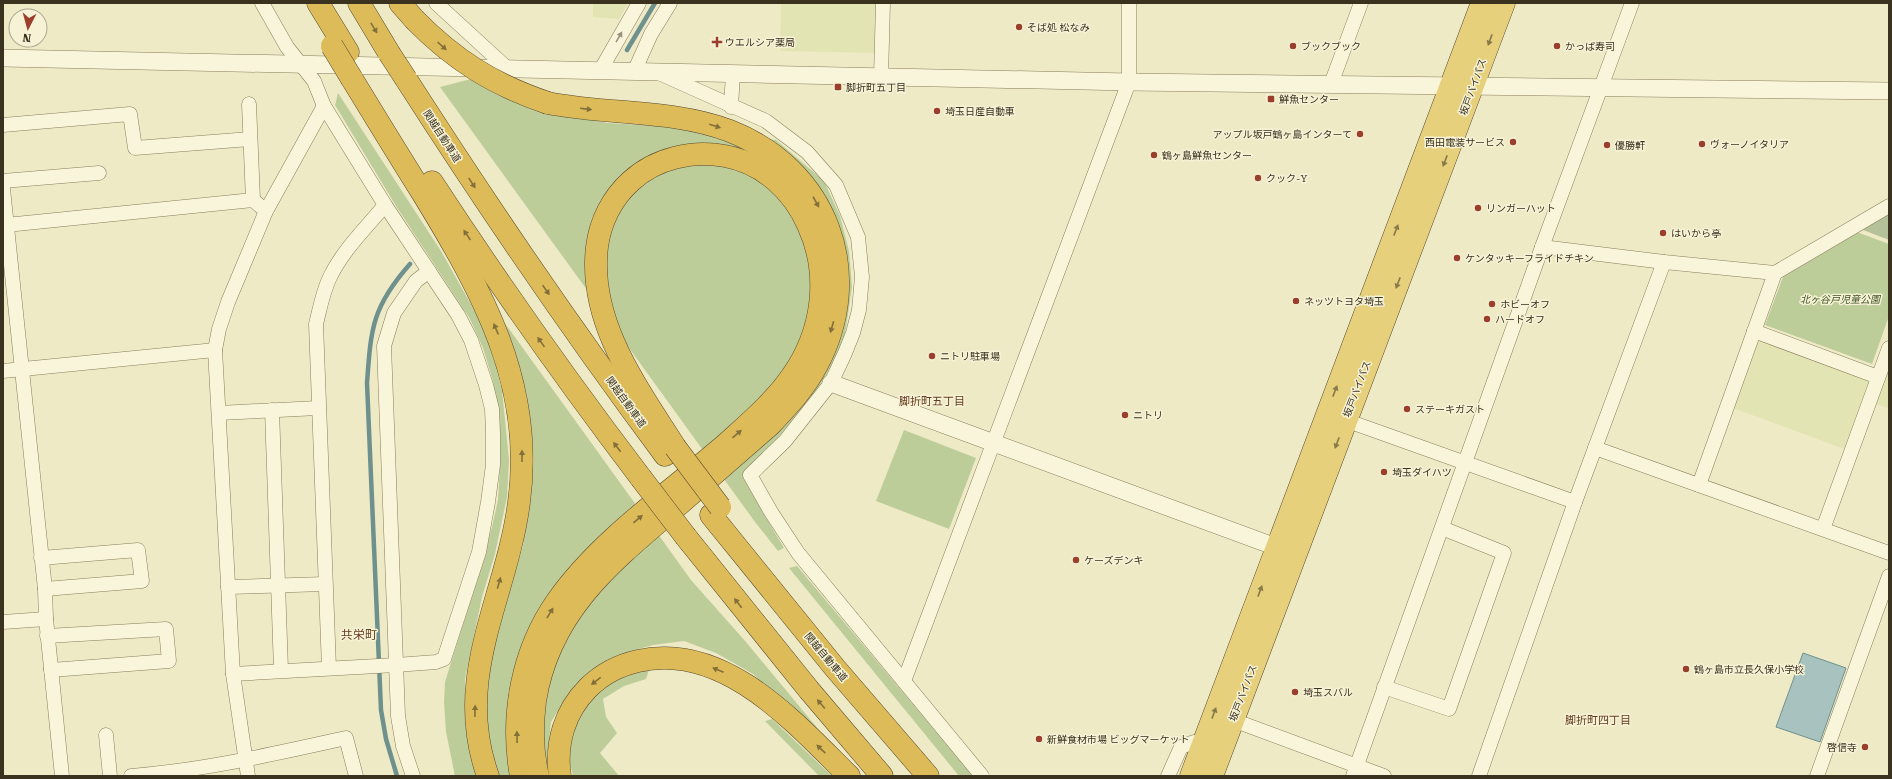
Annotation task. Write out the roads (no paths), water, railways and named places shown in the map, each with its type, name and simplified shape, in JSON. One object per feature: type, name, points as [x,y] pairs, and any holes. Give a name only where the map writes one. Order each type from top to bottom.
[{"type":"highway","points":[[308,3],[340,49],[358,79],[444,230],[485,306],[500,341],[510,370],[521,426],[522,452],[519,502],[510,543],[483,646],[476,695],[475,718],[478,739],[488,776]]},
{"type":"highway","points":[[318,3],[340,49]]},
{"type":"highway","name":"関越自動車道","points":[[359,3],[389,53],[478,191],[613,386],[670,451],[835,668],[926,773]]},
{"type":"highway","name":"坂戸バイパス","points":[[1191,776],[1482,3]]},
{"type":"highway","name":"坂戸バイパス","points":[[1212,776],[1345,420],[1474,86],[1504,3]]},
{"type":"highway","points":[[407,11],[448,52],[466,65],[505,87],[548,103],[594,110],[661,116],[706,123],[751,140],[772,153],[805,184],[816,202],[832,239],[837,260],[838,282],[834,323],[826,346],[806,384],[770,425],[621,554],[593,581],[569,613],[549,651],[537,690],[533,732],[538,776]]},
{"type":"highway","points":[[358,79],[588,409],[686,537],[809,690],[882,776]]},
{"type":"highway","points":[[521,776],[517,747],[517,719],[523,679],[535,641],[556,602],[609,542],[742,430],[778,394],[804,357],[813,336],[819,314],[822,275],[816,243],[805,218],[796,203],[772,177],[757,166],[741,159],[706,153],[688,154],[654,166],[637,176],[624,187],[612,202],[598,236],[596,271],[597,291],[607,325],[625,367],[670,451]]},
{"type":"highway","points":[[560,776],[559,762],[561,735],[572,708],[580,695],[604,675],[618,668],[648,659],[665,658],[681,659],[715,668],[751,688],[789,718],[849,776]]},
{"type":"street","points":[[233,674],[281,670],[396,665],[436,662],[444,659],[479,552],[493,465],[492,409],[479,361],[471,340],[458,315],[428,272],[385,205],[324,106],[314,82],[287,47],[262,3]]},
{"type":"street","points":[[436,3],[508,69]]},
{"type":"street","points":[[600,71],[639,3]]},
{"type":"street","points":[[634,72],[651,34],[670,3]]},
{"type":"street","points":[[880,77],[883,3]]},
{"type":"street","points":[[904,681],[1129,82],[1130,3]]},
{"type":"street","points":[[1332,84],[1361,3]]},
{"type":"street","points":[[1354,771],[1466,464],[1542,247],[1632,3]]},
{"type":"street","points":[[3,58],[1129,82],[1889,91]]},
{"type":"street","points":[[656,72],[731,107],[766,121],[807,152],[836,185],[858,237],[862,277],[859,310],[853,334],[831,383],[785,441],[750,475],[771,512],[798,553],[982,776]]},
{"type":"street","points":[[731,107],[733,74]]},
{"type":"street","points":[[249,104],[253,200]]},
{"type":"street","points":[[248,776],[233,674],[215,350],[219,329],[228,302],[266,211],[324,106]]},
{"type":"street","points":[[3,125],[130,114],[134,148],[250,139]]},
{"type":"street","points":[[3,181],[99,172]]},
{"type":"street","points":[[3,189],[7,260],[22,369],[45,589],[46,619],[62,776]]},
{"type":"street","points":[[5,216],[253,200],[266,211]]},
{"type":"street","points":[[329,668],[316,324],[321,301],[330,276],[345,252],[385,205]]},
{"type":"street","points":[[1542,247],[1664,262],[1775,273],[1889,206]]},
{"type":"street","points":[[1479,776],[1575,502],[1664,262]]},
{"type":"street","points":[[413,776],[403,746],[398,716],[384,346],[394,313],[416,281],[428,272]]},
{"type":"street","points":[[1699,485],[1775,273]]},
{"type":"street","points":[[1754,331],[1878,377]]},
{"type":"street","points":[[1823,529],[1889,348]]},
{"type":"street","points":[[3,371],[215,350]]},
{"type":"street","points":[[831,383],[1276,547]]},
{"type":"street","points":[[219,413],[318,408]]},
{"type":"street","points":[[272,410],[281,670]]},
{"type":"street","points":[[1345,420],[1575,502]]},
{"type":"street","points":[[1595,448],[1889,553]]},
{"type":"street","points":[[1384,687],[1449,709],[1504,553],[1442,528]]},
{"type":"street","points":[[41,558],[138,550],[142,581],[45,589]]},
{"type":"street","points":[[1817,776],[1889,576]]},
{"type":"street","points":[[228,587],[325,584]]},
{"type":"street","points":[[3,622],[46,619]]},
{"type":"street","points":[[48,636],[166,629],[169,661],[51,670]]},
{"type":"street","points":[[1233,720],[1354,771],[1384,776]]},
{"type":"street","points":[[106,735],[110,776]]},
{"type":"street","points":[[131,776],[171,774],[346,738],[356,776]]},
{"type":"street","points":[[1168,776],[1181,748],[1194,742],[1204,742]]},
{"type":"water","points":[[1803,653],[1846,668],[1820,742],[1776,727]]},
{"type":"waterway","points":[[627,50],[655,3]]},
{"type":"waterway","points":[[397,776],[386,739],[381,710],[367,383],[370,347],[376,319],[388,293],[397,279],[410,264]]},
{"type":"place","name":"そば処 松なみ","points":[[1019,27]]},
{"type":"place","name":"ウエルシア薬局","points":[[717,42]]},
{"type":"place","name":"ブックブック","points":[[1293,46]]},
{"type":"place","name":"かっぱ寿司","points":[[1557,46]]},
{"type":"place","name":"脚折町五丁目","points":[[838,87]]},
{"type":"place","name":"鮮魚センター","points":[[1271,99]]},
{"type":"place","name":"埼玉日産自動車","points":[[937,111]]},
{"type":"place","name":"アップル坂戸鶴ヶ島インターて","points":[[1360,134]]},
{"type":"place","name":"西田電装サービス","points":[[1513,142]]},
{"type":"place","name":"ヴォーノイタリア","points":[[1702,144]]},
{"type":"place","name":"優勝軒","points":[[1607,145]]},
{"type":"place","name":"鶴ヶ島鮮魚センター","points":[[1154,155]]},
{"type":"place","name":"クック-Y","points":[[1258,178]]},
{"type":"place","name":"リンガーハット","points":[[1478,208]]},
{"type":"place","name":"はいから亭","points":[[1663,233]]},
{"type":"place","name":"ケンタッキーフライドチキン","points":[[1457,258]]},
{"type":"place","name":"ネッツトヨタ埼玉","points":[[1296,301]]},
{"type":"place","name":"ホビーオフ","points":[[1492,304]]},
{"type":"place","name":"ハードオフ","points":[[1487,319]]},
{"type":"place","name":"ニトリ駐車場","points":[[932,356]]},
{"type":"place","name":"ステーキガスト","points":[[1407,409]]},
{"type":"place","name":"ニトリ","points":[[1125,415]]},
{"type":"place","name":"埼玉ダイハツ","points":[[1384,472]]},
{"type":"place","name":"ケーズデンキ","points":[[1076,560]]},
{"type":"place","name":"鶴ヶ島市立長久保小学校","points":[[1686,669]]},
{"type":"place","name":"埼玉スバル","points":[[1295,692]]},
{"type":"place","name":"新鮮食材市場 ビッグマーケット","points":[[1039,739]]},
{"type":"place","name":"啓信寺","points":[[1865,747]]},
{"type":"district","name":"脚折町五丁目","points":[[932,401]]},
{"type":"district","name":"共栄町","points":[[359,635]]},
{"type":"district","name":"脚折町四丁目","points":[[1598,720]]},
{"type":"park label","name":"北ヶ谷戸児童公園","points":[[1840,299]]}]
